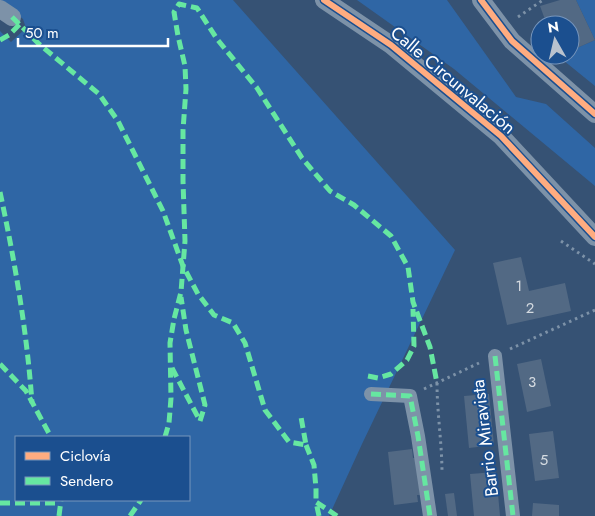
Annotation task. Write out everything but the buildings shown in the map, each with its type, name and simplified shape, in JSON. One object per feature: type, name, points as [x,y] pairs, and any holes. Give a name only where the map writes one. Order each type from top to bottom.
[{"type":"street","name":"Calle Circunvalación","points":[[324,0],[391,45],[501,136],[595,237]]},
{"type":"street","points":[[481,0],[512,41],[595,114]]},
{"type":"street","name":"Barrio Miravista","points":[[495,356],[513,516]]},
{"type":"street","points":[[371,394],[410,396],[430,516]]},
{"type":"path","points":[[511,22],[544,0]]},
{"type":"path","points":[[560,241],[595,264]]},
{"type":"path","points":[[437,383],[442,479]]},
{"type":"shaded area","points":[[0,0],[233,0],[455,250],[329,516],[0,516],[0,31],[11,42],[26,28],[23,19]]},
{"type":"shaded area","points":[[357,0],[447,0],[516,97],[546,104],[595,148],[595,186],[454,69]]},
{"type":"shaded area","points":[[576,0],[595,0],[595,40]]},
{"type":"shaded area","points":[[595,40],[595,86],[569,65],[580,65],[580,47]]},
{"type":"marked path","points":[[165,436],[169,423],[171,398],[170,343],[181,292],[185,241],[183,181],[185,66],[174,12],[179,4],[197,8],[217,39],[257,88],[302,158],[330,191],[354,205],[391,236],[408,267],[413,302],[430,347],[437,383]]},
{"type":"marked path","points":[[12,17],[39,44],[99,94],[118,121],[163,211],[183,266],[198,294],[214,315],[233,323],[245,343],[265,410],[289,442],[306,445],[301,417]]},
{"type":"marked path","points":[[0,40],[9,35],[20,24]]},
{"type":"marked path","points":[[0,192],[20,297],[32,403]]},
{"type":"marked path","points":[[172,368],[200,421],[205,405],[186,330],[181,297]]},
{"type":"marked path","points":[[368,376],[378,378],[391,374],[407,360],[414,346],[413,309]]},
{"type":"marked path","points":[[495,356],[513,516]]},
{"type":"marked path","points":[[0,364],[26,391],[50,436]]},
{"type":"marked path","points":[[371,394],[410,396],[430,516]]},
{"type":"marked path","points":[[306,445],[314,465],[316,502]]},
{"type":"marked path","points":[[59,516],[61,501]]},
{"type":"marked path","points":[[130,516],[140,501]]},
{"type":"marked path","points":[[319,516],[316,502],[337,516]]},
{"type":"marked path","points":[[0,503],[60,503]]},
{"type":"cycle path","points":[[324,0],[391,45],[501,136],[595,237]]},
{"type":"cycle path","points":[[481,0],[512,41],[595,114]]}]
